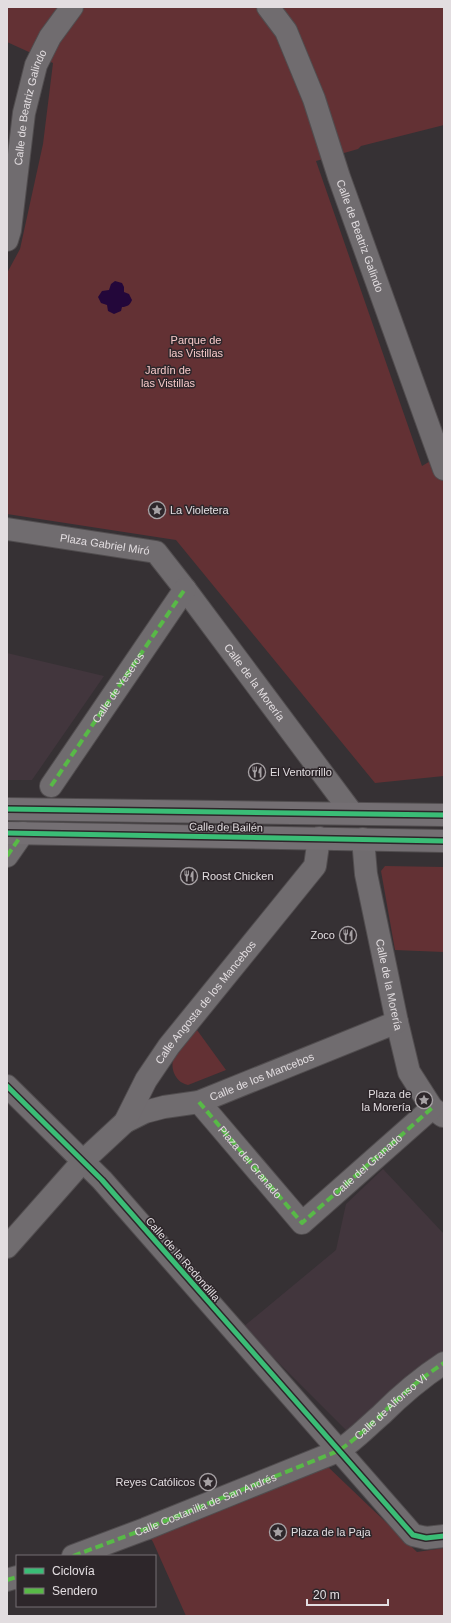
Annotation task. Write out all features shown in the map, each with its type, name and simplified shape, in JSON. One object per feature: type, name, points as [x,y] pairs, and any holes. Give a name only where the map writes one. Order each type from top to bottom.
[{"type":"main road","name":"Calle de Bailén","points":[[7,809],[444,815]]},
{"type":"main road","name":"Calle de Bailén","points":[[15,833],[444,841]]},
{"type":"street","name":"Calle de Beatriz Galindo","points":[[7,240],[10,230],[24,113],[36,65],[50,37],[72,7]]},
{"type":"street","name":"Calle de Beatriz Galindo","points":[[268,7],[286,31],[314,99],[342,184],[444,469]]},
{"type":"street","name":"Plaza Gabriel Miró","points":[[7,529],[156,552],[185,589]]},
{"type":"street","name":"Calle de Yeseros","points":[[50,786],[185,589]]},
{"type":"street","name":"Calle de la Morería","points":[[185,589],[352,814]]},
{"type":"street","points":[[7,856],[15,833]]},
{"type":"street","name":"Calle Angosta de los Mancebos","points":[[83,1161],[125,1122],[146,1080],[168,1046],[315,866],[318,838]]},
{"type":"street","name":"Calle de la Morería","points":[[363,839],[366,874],[409,1072],[438,1113]]},
{"type":"street","name":"Calle de los Mancebos","points":[[125,1122],[145,1112],[164,1107],[199,1102],[397,1022]]},
{"type":"street","name":"Calle de la Redondilla","points":[[7,1086],[107,1186],[413,1535],[426,1538],[444,1536]]},
{"type":"street","name":"Plaza del Granado","points":[[199,1102],[302,1222]]},
{"type":"street","name":"Calle del Granado","points":[[302,1222],[438,1113]]},
{"type":"street","points":[[7,1247],[83,1161]]},
{"type":"street","name":"Calle de Alfonso VI","points":[[338,1451],[348,1445],[398,1398],[432,1371],[444,1364]]},
{"type":"street","name":"Calle Costanilla de San Andrés","points":[[75,1555],[145,1529],[338,1451]]},
{"type":"shaded area","points":[[115,281],[122,283],[124,292],[129,294],[132,300],[128,305],[122,307],[121,311],[114,314],[108,311],[107,305],[101,303],[98,297],[102,291],[109,290],[111,284]]},
{"type":"shaded area","points":[[7,653],[104,676],[32,780],[7,780]]},
{"type":"shaded area","points":[[383,1169],[444,1234],[444,1354],[348,1432],[243,1327],[336,1250],[346,1204]]},
{"type":"green space","name":"Parque de las Vistillas","points":[[7,7],[444,7],[444,125],[361,146],[358,149],[316,161],[422,466],[444,453],[444,776],[375,783],[176,540],[7,514],[7,273],[20,249],[43,144],[53,63],[7,42]]},
{"type":"green space","points":[[385,866],[444,867],[444,952],[395,950],[381,871]]},
{"type":"green space","points":[[197,1030],[226,1070],[188,1085],[180,1081],[175,1075],[173,1060],[183,1044]]},
{"type":"green space","name":"Plaza de la Paja","points":[[326,1465],[417,1552],[444,1548],[444,1616],[186,1616],[153,1542],[145,1529]]},
{"type":"marked path","points":[[51,786],[185,589]]},
{"type":"marked path","points":[[7,856],[23,833]]},
{"type":"marked path","points":[[199,1102],[302,1223],[432,1108]]},
{"type":"marked path","points":[[76,1555],[145,1529],[338,1451],[355,1438],[411,1388],[444,1363]]},
{"type":"marked path","points":[[7,1580],[16,1577]]},
{"type":"cycle path","points":[[7,809],[444,815]]},
{"type":"cycle path","points":[[7,833],[444,841]]},
{"type":"cycle path","points":[[7,1086],[102,1180],[413,1535],[426,1538],[444,1536]]},
{"type":"place","name":"La Violetera","points":[[157,510]]},
{"type":"place","name":"El Ventorrillo","points":[[257,772]]},
{"type":"place","name":"Roost Chicken","points":[[189,876]]},
{"type":"place","name":"Zoco","points":[[348,935]]},
{"type":"place","name":"Plaza de la Morería","points":[[424,1100]]},
{"type":"place","name":"Reyes Católicos","points":[[208,1482]]},
{"type":"place","name":"Plaza de la Paja","points":[[278,1532]]},
{"type":"park label","name":"Jardín de las Vistillas","points":[[168,376]]}]
